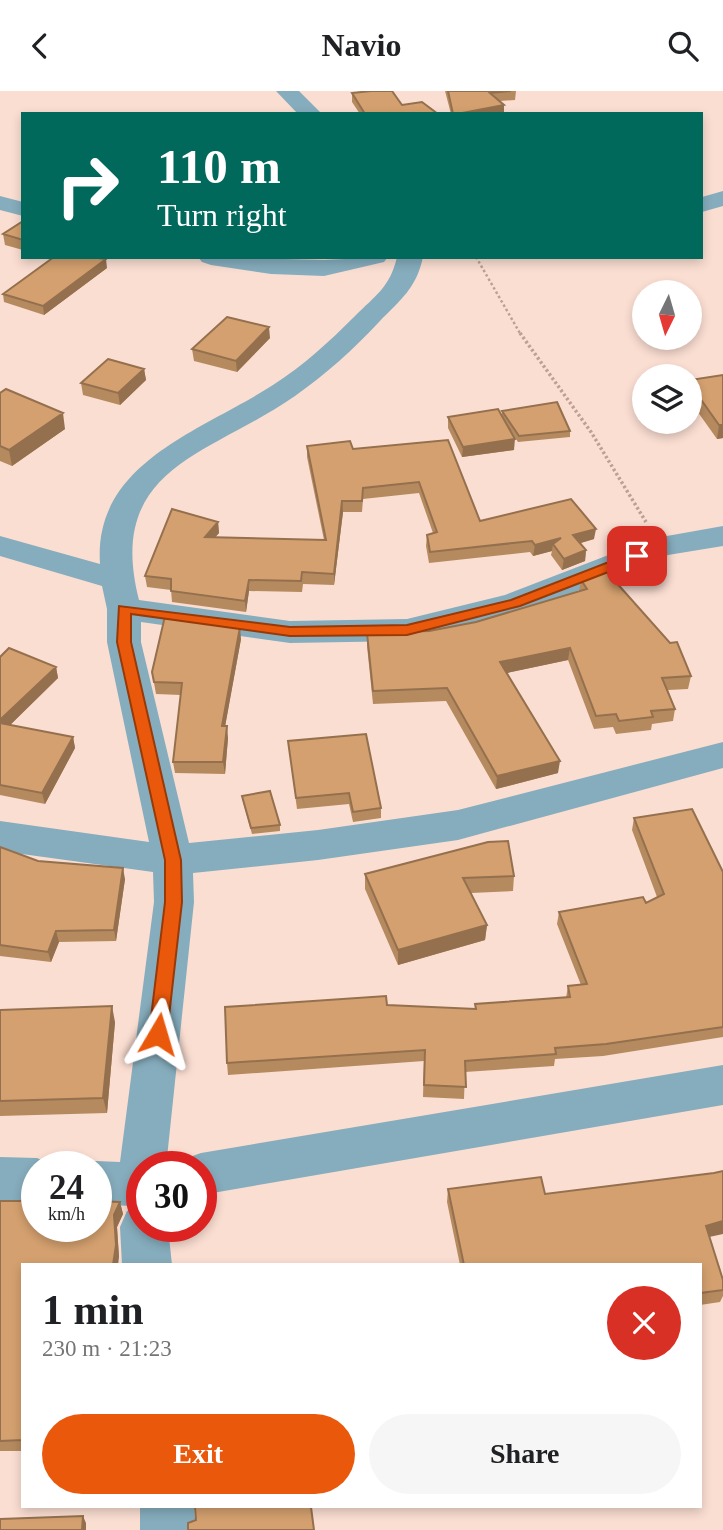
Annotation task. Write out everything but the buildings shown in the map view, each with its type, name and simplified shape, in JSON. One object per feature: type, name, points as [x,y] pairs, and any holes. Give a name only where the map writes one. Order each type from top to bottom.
[{"type":"street","points":[[287,91],[309,112]]},
{"type":"street","points":[[703,205],[723,198]]},
{"type":"street","points":[[0,203],[21,208]]},
{"type":"street","points":[[224,259],[271,266],[324,268],[366,259]]},
{"type":"street","points":[[141,1151],[174,902],[173,860],[124,642],[114,539],[130,497],[155,467],[285,390],[339,348],[405,280],[410,259]]},
{"type":"street","points":[[0,546],[121,594],[290,632],[407,630],[515,603],[662,546],[723,536]]},
{"type":"street","points":[[0,836],[173,860],[318,845],[458,825],[723,755]]},
{"type":"street","points":[[217,1171],[723,1085]]},
{"type":"street","points":[[0,1179],[21,1180]]},
{"type":"street","points":[[144,1242],[147,1263]]},
{"type":"street","points":[[167,1508],[169,1530]]},
{"type":"path","points":[[477,259],[523,341],[591,432],[662,546]]},
{"type":"route","points":[[158,1034],[174,902],[173,860],[124,642],[124,609],[290,632],[407,630],[515,603],[637,556]]}]
